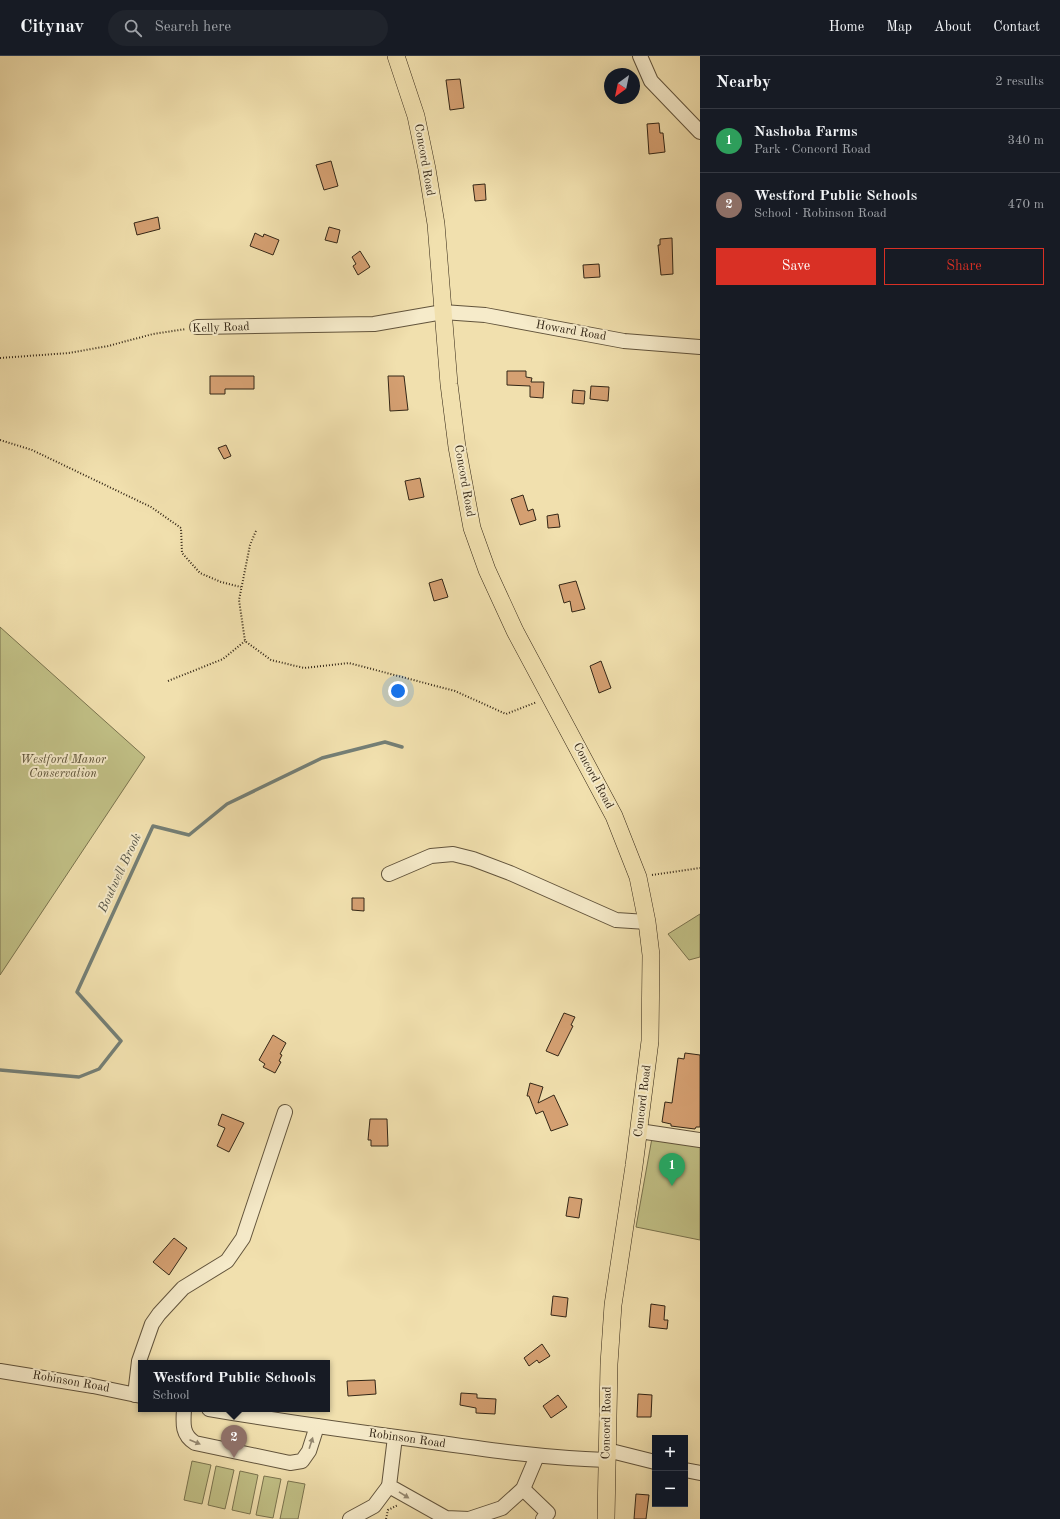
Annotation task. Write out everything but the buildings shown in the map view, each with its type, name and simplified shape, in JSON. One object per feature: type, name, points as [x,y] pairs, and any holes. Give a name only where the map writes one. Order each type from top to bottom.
[{"type":"main road","name":"Concord Road","points":[[396,56],[416,116],[436,224],[449,384],[457,447],[472,528],[487,570],[515,631],[614,816],[638,877],[647,922],[651,955],[650,1041],[639,1131],[612,1304],[606,1455],[606,1519]]},
{"type":"street","points":[[640,56],[646,73],[655,86],[700,132]]},
{"type":"street","name":"Kelly Road","points":[[197,327],[374,324],[443,312]]},
{"type":"street","name":"Howard Road","points":[[443,312],[485,315],[624,341],[700,347]]},
{"type":"street","points":[[389,874],[432,856],[453,854],[473,859],[510,873],[616,920],[647,922]]},
{"type":"street","points":[[139,1360],[150,1330],[159,1314],[183,1288],[227,1261],[243,1238],[285,1112]]},
{"type":"street","points":[[639,1131],[700,1140]]},
{"type":"street","name":"Robinson Road","points":[[0,1371],[65,1381],[138,1396]]},
{"type":"street","points":[[184,1412],[182,1426],[187,1438],[195,1443],[290,1463],[302,1461],[309,1451],[317,1426]]},
{"type":"street","name":"Robinson Road","points":[[225,1412],[263,1419],[537,1456],[606,1455],[652,1462]]},
{"type":"street","points":[[350,1519],[373,1513],[389,1486],[395,1437]]},
{"type":"street","points":[[389,1486],[446,1518],[469,1519],[502,1508],[523,1489],[537,1456]]},
{"type":"street","points":[[688,1471],[700,1473]]},
{"type":"street","points":[[523,1489],[548,1513],[542,1519]]},
{"type":"path","name":"Kelly Road","points":[[0,358],[69,353],[108,346],[153,334],[197,327]]},
{"type":"path","points":[[0,440],[32,450],[150,507],[181,528],[182,553],[200,573],[221,582],[241,587]]},
{"type":"path","points":[[256,531],[250,545],[239,600],[245,641],[271,660],[304,668],[349,663],[455,691],[506,714],[538,701]]},
{"type":"path","points":[[168,681],[223,659],[245,641]]},
{"type":"path","points":[[535,696],[541,705]]},
{"type":"path","points":[[638,877],[700,868]]},
{"type":"path","points":[[386,1519],[388,1510],[397,1505],[405,1506]]},
{"type":"green space","name":"Westford Manor Conservation","points":[[0,627],[145,757],[0,975]]},
{"type":"green space","points":[[700,914],[700,957],[689,960],[668,934]]},
{"type":"green space","points":[[652,1138],[700,1144],[700,1240],[636,1227]]},
{"type":"green space","points":[[192,1461],[211,1465],[202,1504],[184,1500]]},
{"type":"green space","points":[[216,1466],[234,1470],[225,1509],[208,1505]]},
{"type":"green space","points":[[240,1471],[258,1475],[250,1514],[232,1510]]},
{"type":"green space","points":[[264,1476],[281,1479],[273,1518],[256,1515]]},
{"type":"green space","points":[[288,1481],[305,1484],[298,1519],[280,1519]]},
{"type":"waterway","name":"Boutwell Brook","points":[[0,1070],[79,1077],[99,1069],[121,1041],[77,992],[153,826],[189,835],[227,804],[322,758],[385,742],[402,747]]},
{"type":"place","name":"Nashoba Farms","points":[[672,1186]]},
{"type":"place","name":"Westford Public Schools","points":[[234,1458]]}]
